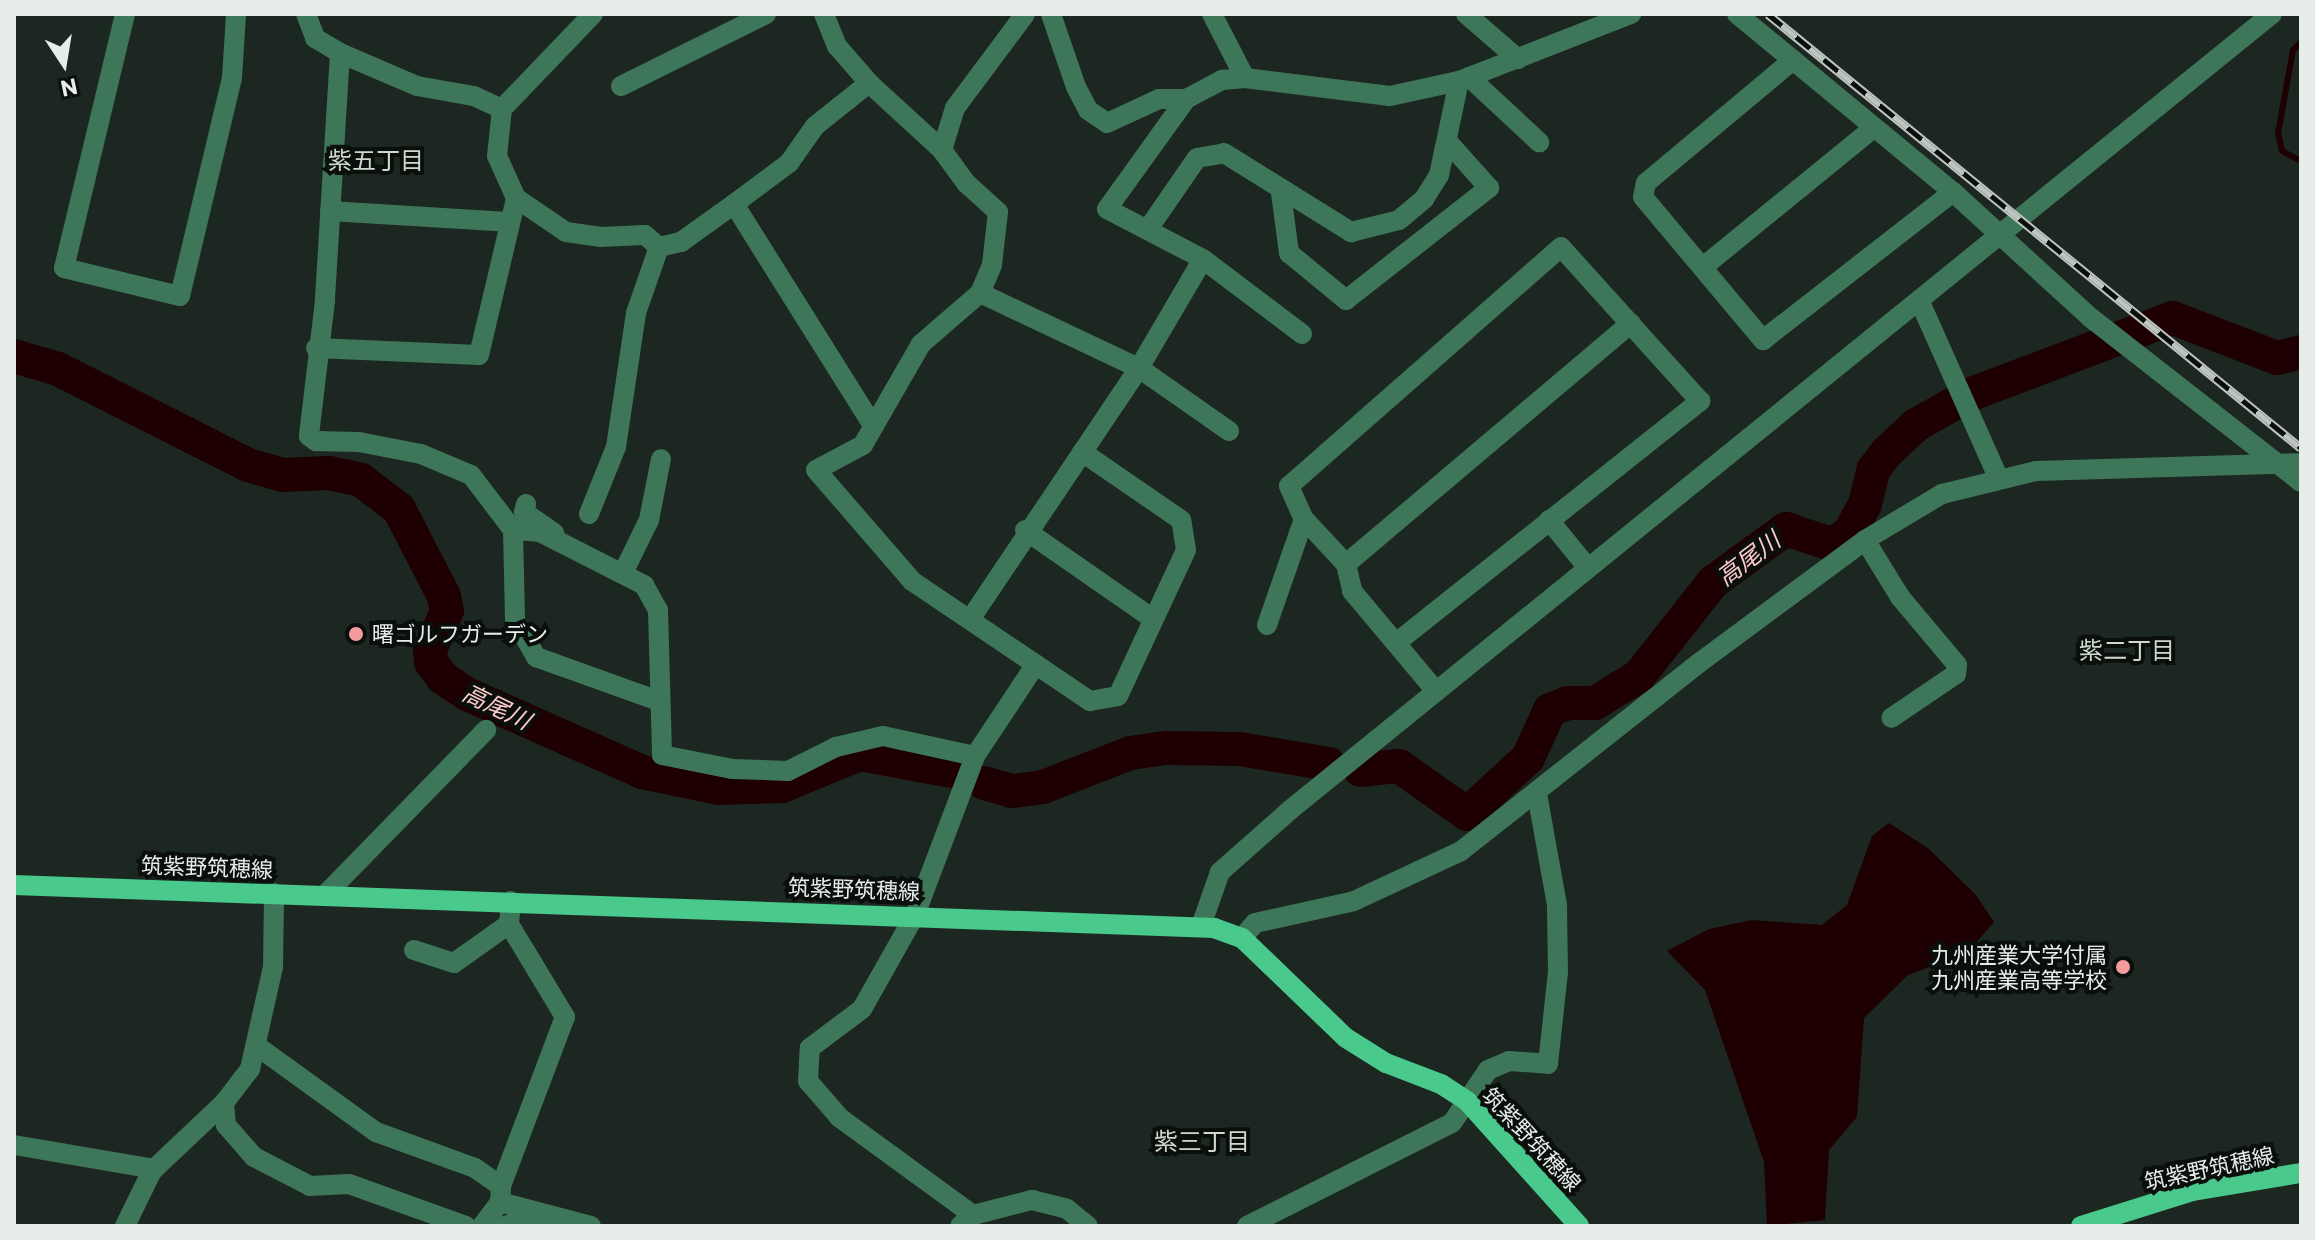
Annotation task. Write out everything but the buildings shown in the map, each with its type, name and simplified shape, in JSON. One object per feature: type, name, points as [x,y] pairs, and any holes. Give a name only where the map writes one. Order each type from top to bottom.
[{"type":"main road","name":"筑紫野筑穂線","points":[[14,885],[327,893],[1201,926],[1242,938],[1346,1038],[1386,1063],[1441,1084],[1467,1101],[1579,1226]]},
{"type":"main road","name":"筑紫野筑穂線","points":[[2081,1226],[2193,1191],[2301,1173]]},
{"type":"street","points":[[125,14],[64,268],[180,296],[232,78],[236,14]]},
{"type":"street","points":[[306,14],[315,38],[340,53],[417,86],[474,96],[502,109]]},
{"type":"street","points":[[593,14],[569,45],[547,58],[502,109],[497,156],[516,198],[566,232],[600,237],[645,235],[659,247]]},
{"type":"street","points":[[621,86],[766,14]]},
{"type":"street","points":[[824,14],[837,46],[869,83],[942,150],[966,183],[998,212],[992,265],[980,293],[921,344],[863,445],[816,470],[912,581],[1090,701],[1118,696],[1186,550],[1181,520],[1082,452]]},
{"type":"street","points":[[942,150],[955,108],[1025,14]]},
{"type":"street","points":[[1051,14],[1076,87],[1088,110],[1107,123],[1159,99],[1186,99]]},
{"type":"street","points":[[1212,14],[1245,78]]},
{"type":"street","points":[[1466,14],[1518,59]]},
{"type":"street","points":[[1302,334],[1203,259],[1107,209],[1186,99],[1222,80],[1245,78],[1390,96],[1464,79],[1631,14]]},
{"type":"street","points":[[1737,14],[1872,129],[1953,192],[2091,318],[2291,464],[2301,482]]},
{"type":"street","points":[[1201,926],[1209,891],[1228,864],[1436,691],[2272,14]]},
{"type":"street","points":[[340,53],[325,301],[316,348],[309,436],[449,463],[471,475],[513,530],[515,620],[536,657],[656,700]]},
{"type":"street","points":[[1793,60],[1646,183],[1643,197],[1763,340],[1953,192]]},
{"type":"street","points":[[1148,229],[1197,158],[1224,153],[1281,193],[1351,232],[1385,226],[1424,199],[1439,175],[1464,79]]},
{"type":"street","points":[[1464,79],[1539,142]]},
{"type":"street","points":[[659,247],[681,242],[789,163],[815,126],[869,83]]},
{"type":"street","points":[[1703,267],[1872,129]]},
{"type":"street","points":[[1281,193],[1289,253],[1346,300],[1489,188],[1448,142]]},
{"type":"street","points":[[316,348],[479,355],[516,198]]},
{"type":"street","points":[[734,204],[873,426]]},
{"type":"street","points":[[330,211],[508,222]]},
{"type":"street","points":[[589,514],[616,447],[636,313],[659,247]]},
{"type":"street","points":[[1396,643],[1700,401],[1561,247],[1298,474],[1289,486],[1304,519],[1346,564],[1352,591],[1436,691]]},
{"type":"street","points":[[971,618],[1025,530],[1139,368],[1203,259]]},
{"type":"street","points":[[980,293],[1139,368],[1229,431]]},
{"type":"street","points":[[1920,302],[1998,477]]},
{"type":"street","points":[[1346,564],[1631,323]]},
{"type":"street","points":[[623,573],[649,520],[661,459]]},
{"type":"street","points":[[1242,938],[1255,923],[1354,901],[1461,851],[1699,663],[1865,540],[1942,494],[1998,477],[2191,464],[2291,464]]},
{"type":"street","points":[[526,504],[524,512],[572,546]]},
{"type":"street","points":[[1267,625],[1304,519]]},
{"type":"street","points":[[1549,520],[1588,568]]},
{"type":"street","points":[[513,530],[540,532],[644,585],[658,610],[656,700],[662,755],[732,769],[788,771],[836,747],[873,736],[975,756]]},
{"type":"street","points":[[1025,530],[1153,619]]},
{"type":"street","points":[[1865,540],[1900,597],[1957,665],[1956,674],[1891,718]]},
{"type":"street","points":[[1036,664],[975,756],[915,915],[862,1009],[810,1048],[808,1081],[840,1118],[967,1220],[1032,1200],[1067,1209],[1088,1226]]},
{"type":"street","points":[[327,893],[486,730]]},
{"type":"street","points":[[1247,1226],[1452,1123],[1488,1070],[1509,1061],[1548,1064],[1558,972],[1557,905],[1537,794]]},
{"type":"street","points":[[125,1226],[154,1169],[224,1103],[250,1069],[273,967],[274,893]]},
{"type":"street","points":[[482,1226],[500,1194],[565,1017],[509,924],[511,901]]},
{"type":"street","points":[[414,950],[454,963],[509,924]]},
{"type":"street","points":[[257,1046],[376,1132],[475,1168],[500,1194],[544,1214],[591,1226]]},
{"type":"street","points":[[224,1103],[226,1125],[254,1157],[316,1187],[349,1184],[466,1226]]},
{"type":"street","points":[[14,1145],[154,1169]]},
{"type":"street","points":[[505,1226],[544,1214]]},
{"type":"shaded area","points":[[1889,823],[1929,849],[1976,895],[1994,922],[1967,953],[1908,975],[1864,1018],[1857,1117],[1829,1150],[1825,1220],[1767,1226],[1764,1162],[1705,990],[1667,951],[1709,929],[1752,920],[1822,925],[1847,905],[1872,836]]},
{"type":"waterway","points":[[2301,42],[2293,50],[2278,133],[2282,151],[2301,161]]},
{"type":"waterway","name":"高尾川","points":[[1360,770],[1399,766],[1467,814],[1528,758],[1550,710],[1568,703],[1595,703],[1639,676],[1713,582],[1786,529],[1831,544],[1848,535],[1865,504],[1874,469],[1886,453],[1916,425],[1969,395],[2173,318],[2277,358],[2301,352]]},
{"type":"waterway","name":"高尾川","points":[[14,356],[58,369],[248,465],[283,475],[329,473],[361,480],[399,509],[444,596],[447,611],[430,650],[431,662],[443,678],[467,694],[642,772],[719,788],[782,786],[860,754],[951,771]]},
{"type":"waterway","name":"高尾川","points":[[984,783],[1012,791],[1043,787],[1130,753],[1167,748],[1240,749],[1329,764]]},
{"type":"railway","points":[[1768,14],[2301,448]]},
{"type":"place","name":"曙ゴルフガーデン","points":[[356,634]]},
{"type":"place","name":"九州産業大学付属 九州産業高等学校","points":[[2123,967]]},
{"type":"district","name":"紫五丁目","points":[[376,160]]},
{"type":"district","name":"紫二丁目","points":[[2127,650]]},
{"type":"district","name":"紫三丁目","points":[[1202,1141]]}]
